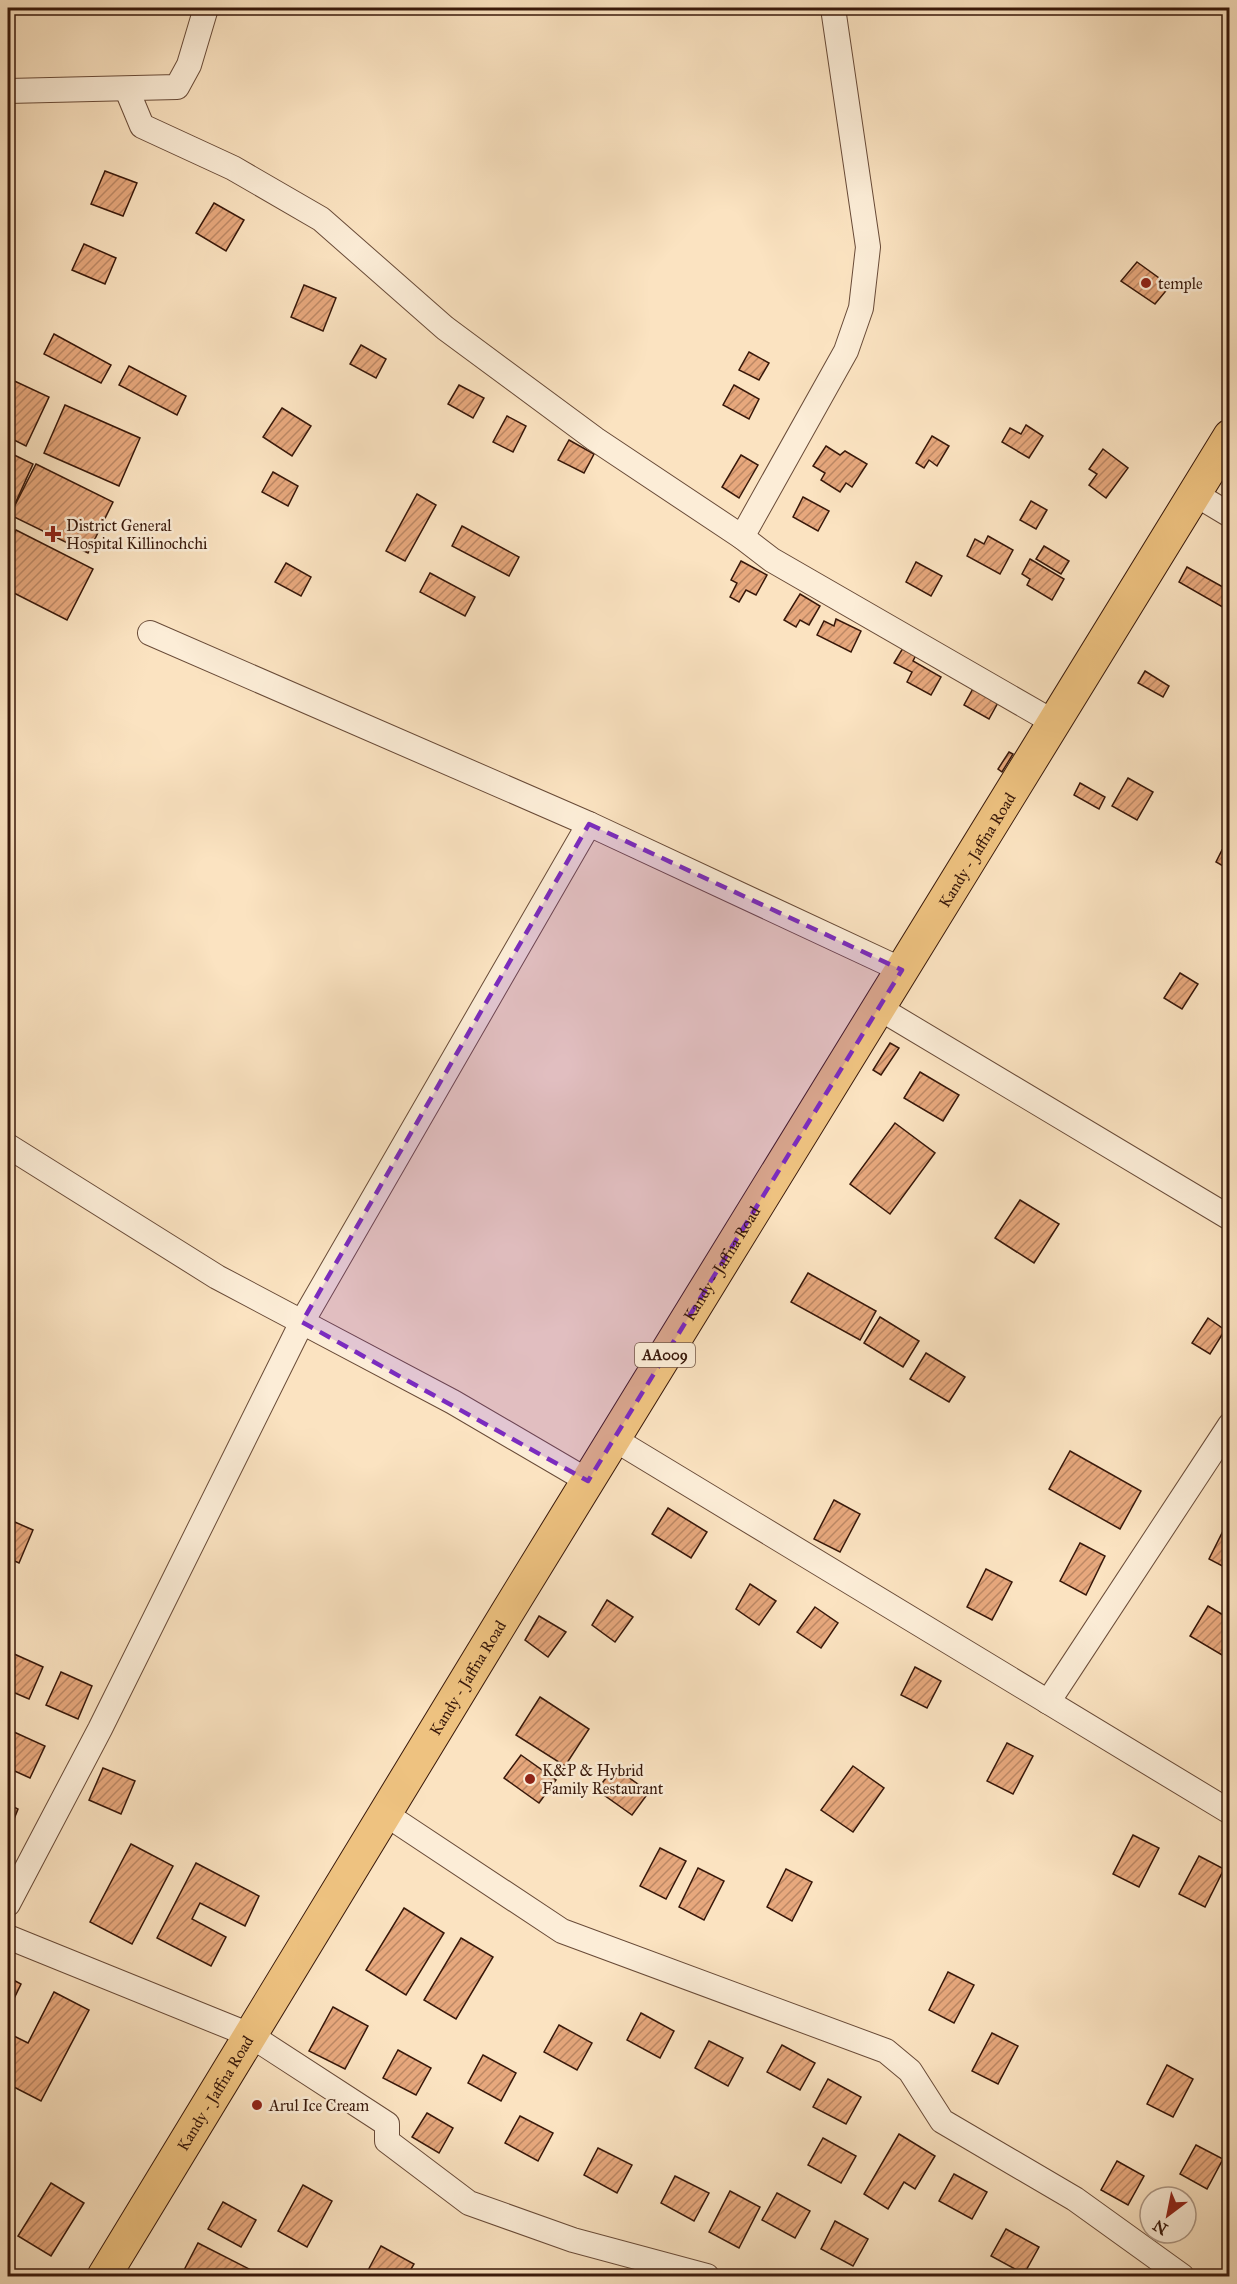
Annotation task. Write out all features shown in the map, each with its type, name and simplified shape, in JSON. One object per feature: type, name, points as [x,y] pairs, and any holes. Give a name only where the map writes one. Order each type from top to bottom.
[{"type":"highway","name":"Kandy - Jaffna Road","points":[[104,2277],[384,1813],[1230,436]]},
{"type":"street","points":[[8,91],[127,90],[177,87],[189,65],[206,8]]},
{"type":"street","points":[[742,537],[846,351],[861,308],[868,247],[833,8]]},
{"type":"street","points":[[127,90],[142,126],[233,168],[321,219],[454,335],[595,439],[742,537],[772,560],[1055,723]]},
{"type":"street","points":[[1195,494],[1230,515]]},
{"type":"street","points":[[150,633],[589,824],[902,970]]},
{"type":"street","points":[[8,1904],[100,1730],[302,1322],[589,824]]},
{"type":"street","points":[[879,1008],[1230,1218]]},
{"type":"street","points":[[8,1146],[217,1277],[453,1402],[588,1481]]},
{"type":"street","points":[[1048,1702],[1230,1425]]},
{"type":"street","points":[[614,1439],[1230,1812]]},
{"type":"street","points":[[384,1813],[562,1931],[886,2051],[910,2071],[942,2121],[1075,2199],[1182,2277]]},
{"type":"street","points":[[8,1937],[250,2035],[387,2124],[387,2141],[469,2203],[573,2241],[707,2277]]},
{"type":"highlighted area","points":[[589,824],[902,970],[588,1481],[302,1322]]},
{"type":"building","points":[[105,171],[137,183],[123,216],[91,204]]},
{"type":"building","points":[[214,203],[244,220],[226,251],[196,233]]},
{"type":"building","points":[[84,244],[116,258],[105,284],[72,270]]},
{"type":"building","name":"temple","points":[[1137,262],[1170,286],[1155,304],[1121,281]]},
{"type":"building","points":[[304,285],[336,298],[323,331],[291,317]]},
{"type":"building","points":[[54,334],[111,365],[101,383],[44,354]]},
{"type":"building","points":[[361,345],[386,359],[376,378],[350,364]]},
{"type":"building","points":[[749,352],[769,363],[759,380],[739,370]]},
{"type":"building","points":[[129,366],[186,396],[177,415],[119,385]]},
{"type":"building","points":[[8,378],[49,397],[26,446],[8,437]]},
{"type":"building","points":[[459,385],[484,398],[473,418],[448,404]]},
{"type":"building","points":[[734,385],[759,399],[749,419],[723,405]]},
{"type":"building","points":[[65,405],[140,438],[119,486],[44,453]]},
{"type":"building","points":[[282,408],[311,426],[292,456],[263,437]]},
{"type":"building","points":[[507,416],[526,426],[513,452],[493,442]]},
{"type":"building","points":[[1026,425],[1043,436],[1029,458],[1002,442],[1010,428],[1021,434]]},
{"type":"building","points":[[932,436],[949,446],[937,466],[929,460],[924,468],[916,463]]},
{"type":"building","points":[[569,440],[594,454],[584,473],[558,460]]},
{"type":"building","points":[[826,446],[840,455],[845,451],[867,464],[852,487],[846,483],[840,492],[821,480],[825,473],[813,466]]},
{"type":"building","points":[[1103,449],[1128,468],[1106,498],[1089,485],[1097,474],[1089,469]]},
{"type":"building","points":[[8,452],[33,464],[10,515],[8,514]]},
{"type":"building","points":[[741,455],[758,465],[739,498],[722,487]]},
{"type":"building","points":[[36,464],[113,502],[88,553],[10,515]]},
{"type":"building","points":[[273,472],[298,486],[288,506],[262,492]]},
{"type":"building","points":[[417,494],[436,505],[405,561],[386,551]]},
{"type":"building","points":[[803,497],[829,511],[818,531],[793,517]]},
{"type":"building","points":[[1031,501],[1047,510],[1036,529],[1020,520]]},
{"type":"building","points":[[462,526],[519,557],[509,576],[452,546]]},
{"type":"building","points":[[16,530],[93,569],[67,620],[8,590],[8,547]]},
{"type":"building","points":[[988,536],[1013,550],[1000,574],[967,556],[975,539],[984,544]]},
{"type":"building","points":[[1044,546],[1069,561],[1061,574],[1036,559]]},
{"type":"building","points":[[1030,559],[1064,579],[1052,600],[1027,585],[1030,579],[1022,574]]},
{"type":"building","points":[[741,561],[767,575],[756,595],[746,590],[739,602],[730,597],[737,583],[731,580]]},
{"type":"building","points":[[916,562],[942,576],[931,596],[906,582]]},
{"type":"building","points":[[286,563],[311,577],[301,596],[275,582]]},
{"type":"building","points":[[1187,567],[1230,591],[1230,602],[1226,609],[1179,582]]},
{"type":"building","points":[[430,573],[475,597],[465,616],[420,592]]},
{"type":"building","points":[[800,594],[820,606],[809,625],[800,620],[796,627],[784,620]]},
{"type":"building","points":[[836,619],[861,631],[851,652],[817,635],[824,621],[834,626]]},
{"type":"building","points":[[903,648],[916,655],[913,661],[941,677],[931,695],[907,682],[912,672],[894,663]]},
{"type":"building","points":[[1145,671],[1169,686],[1163,697],[1138,683]]},
{"type":"building","points":[[975,685],[1000,699],[989,719],[964,705]]},
{"type":"building","points":[[1009,752],[1013,754],[1002,772],[998,769]]},
{"type":"building","points":[[1128,778],[1153,792],[1137,820],[1112,806]]},
{"type":"building","points":[[1080,783],[1105,797],[1099,809],[1074,795]]},
{"type":"building","points":[[1222,850],[1230,854],[1230,870],[1216,862]]},
{"type":"building","points":[[1180,973],[1198,984],[1182,1009],[1164,998]]},
{"type":"building","points":[[890,1043],[899,1048],[881,1075],[873,1070]]},
{"type":"building","points":[[920,1072],[959,1095],[943,1121],[904,1098]]},
{"type":"building","points":[[895,1123],[935,1153],[890,1214],[850,1184]]},
{"type":"building","points":[[1020,1200],[1059,1224],[1034,1263],[995,1238]]},
{"type":"building","points":[[808,1273],[876,1311],[860,1340],[791,1302]]},
{"type":"building","points":[[880,1317],[919,1341],[903,1367],[864,1343]]},
{"type":"building","points":[[1208,1318],[1225,1330],[1210,1354],[1192,1343]]},
{"type":"building","points":[[926,1353],[965,1377],[949,1402],[910,1379]]},
{"type":"building","points":[[1070,1451],[1141,1491],[1120,1529],[1049,1489]]},
{"type":"building","points":[[834,1500],[860,1514],[840,1552],[814,1539]]},
{"type":"building","points":[[668,1508],[707,1532],[691,1558],[652,1534]]},
{"type":"building","points":[[8,1519],[33,1530],[19,1563],[8,1558]]},
{"type":"building","points":[[1230,1521],[1230,1570],[1209,1559]]},
{"type":"building","points":[[1080,1543],[1105,1556],[1086,1595],[1060,1581]]},
{"type":"building","points":[[986,1569],[1012,1582],[992,1620],[967,1607]]},
{"type":"building","points":[[750,1584],[776,1601],[759,1625],[736,1609]]},
{"type":"building","points":[[607,1600],[633,1617],[615,1642],[592,1625]]},
{"type":"building","points":[[1208,1606],[1230,1619],[1230,1642],[1222,1655],[1190,1636]]},
{"type":"building","points":[[815,1607],[838,1623],[821,1648],[797,1632]]},
{"type":"building","points":[[539,1616],[566,1632],[548,1657],[525,1640]]},
{"type":"building","points":[[12,1653],[43,1667],[29,1699],[8,1690],[8,1662]]},
{"type":"building","points":[[915,1667],[941,1681],[927,1708],[901,1695]]},
{"type":"building","points":[[61,1672],[92,1686],[78,1719],[46,1705]]},
{"type":"building","points":[[540,1697],[589,1729],[565,1766],[516,1735]]},
{"type":"building","points":[[14,1732],[45,1746],[30,1778],[8,1768],[8,1746]]},
{"type":"building","points":[[1007,1743],[1033,1756],[1013,1794],[987,1781]]},
{"type":"building","points":[[521,1755],[556,1780],[539,1803],[504,1778]]},
{"type":"building","points":[[853,1766],[884,1788],[853,1832],[821,1810]]},
{"type":"building","points":[[614,1767],[649,1792],[632,1815],[597,1790]]},
{"type":"building","points":[[103,1768],[135,1781],[121,1814],[89,1800]]},
{"type":"building","points":[[8,1804],[18,1809],[8,1834]]},
{"type":"building","points":[[1133,1835],[1159,1848],[1139,1887],[1113,1874]]},
{"type":"building","points":[[131,1844],[173,1866],[132,1944],[90,1922]]},
{"type":"building","points":[[660,1848],[686,1861],[666,1899],[640,1886]]},
{"type":"building","points":[[1199,1856],[1224,1869],[1205,1907],[1179,1894]]},
{"type":"building","points":[[196,1863],[259,1896],[245,1926],[200,1903],[192,1919],[226,1937],[211,1966],[157,1938]]},
{"type":"building","points":[[698,1868],[724,1881],[704,1920],[679,1907]]},
{"type":"building","points":[[786,1869],[812,1882],[792,1921],[767,1907]]},
{"type":"building","points":[[404,1908],[444,1933],[406,1995],[366,1970]]},
{"type":"building","points":[[461,1938],[493,1957],[456,2019],[424,2000]]},
{"type":"building","points":[[948,1972],[974,1985],[954,2023],[929,2010]]},
{"type":"building","points":[[8,1977],[21,1984],[8,2011]]},
{"type":"building","points":[[54,1992],[89,2010],[41,2101],[8,2084],[8,2033],[28,2043]]},
{"type":"building","points":[[333,2007],[368,2026],[345,2069],[309,2051]]},
{"type":"building","points":[[641,2013],[674,2031],[660,2058],[627,2040]]},
{"type":"building","points":[[559,2025],[592,2043],[577,2070],[544,2052]]},
{"type":"building","points":[[992,2033],[1018,2046],[998,2084],[972,2071]]},
{"type":"building","points":[[709,2041],[743,2058],[728,2086],[695,2068]]},
{"type":"building","points":[[782,2045],[815,2063],[800,2090],[767,2072]]},
{"type":"building","points":[[398,2050],[431,2068],[416,2095],[383,2078]]},
{"type":"building","points":[[483,2055],[516,2073],[501,2101],[468,2083]]},
{"type":"building","points":[[1167,2065],[1193,2079],[1173,2117],[1147,2104]]},
{"type":"building","points":[[828,2079],[861,2097],[846,2124],[813,2107]]},
{"type":"building","points":[[427,2113],[453,2128],[439,2153],[412,2137]]},
{"type":"building","points":[[520,2116],[553,2133],[538,2161],[505,2143]]},
{"type":"building","points":[[899,2134],[935,2156],[915,2189],[904,2182],[888,2209],[864,2194]]},
{"type":"building","points":[[823,2138],[856,2156],[841,2183],[808,2165]]},
{"type":"building","points":[[1196,2145],[1223,2159],[1207,2189],[1180,2174]]},
{"type":"building","points":[[598,2148],[632,2165],[617,2193],[584,2175]]},
{"type":"building","points":[[1117,2161],[1144,2176],[1128,2205],[1101,2190]]},
{"type":"building","points":[[954,2174],[987,2192],[972,2219],[939,2201]]},
{"type":"building","points":[[675,2176],[709,2193],[694,2221],[661,2203]]},
{"type":"building","points":[[51,2183],[84,2203],[51,2256],[18,2236]]},
{"type":"building","points":[[303,2185],[332,2201],[307,2247],[278,2231]]},
{"type":"building","points":[[730,2191],[760,2207],[739,2248],[709,2232]]},
{"type":"building","points":[[777,2193],[810,2211],[795,2238],[762,2220]]},
{"type":"building","points":[[223,2202],[256,2220],[241,2247],[208,2229]]},
{"type":"building","points":[[835,2221],[868,2239],[853,2266],[821,2249]]},
{"type":"building","points":[[1006,2229],[1039,2247],[1024,2274],[991,2256]]},
{"type":"building","points":[[198,2243],[257,2273],[255,2276],[181,2276]]},
{"type":"building","points":[[381,2246],[414,2264],[407,2276],[366,2274]]},
{"type":"place","name":"temple","points":[[1146,283]]},
{"type":"place","name":"District General Hospital Killinochchi","points":[[53,534]]},
{"type":"place","name":"K&P & Hybrid Family Restaurant","points":[[530,1779]]},
{"type":"place","name":"Arul Ice Cream","points":[[257,2105]]}]
